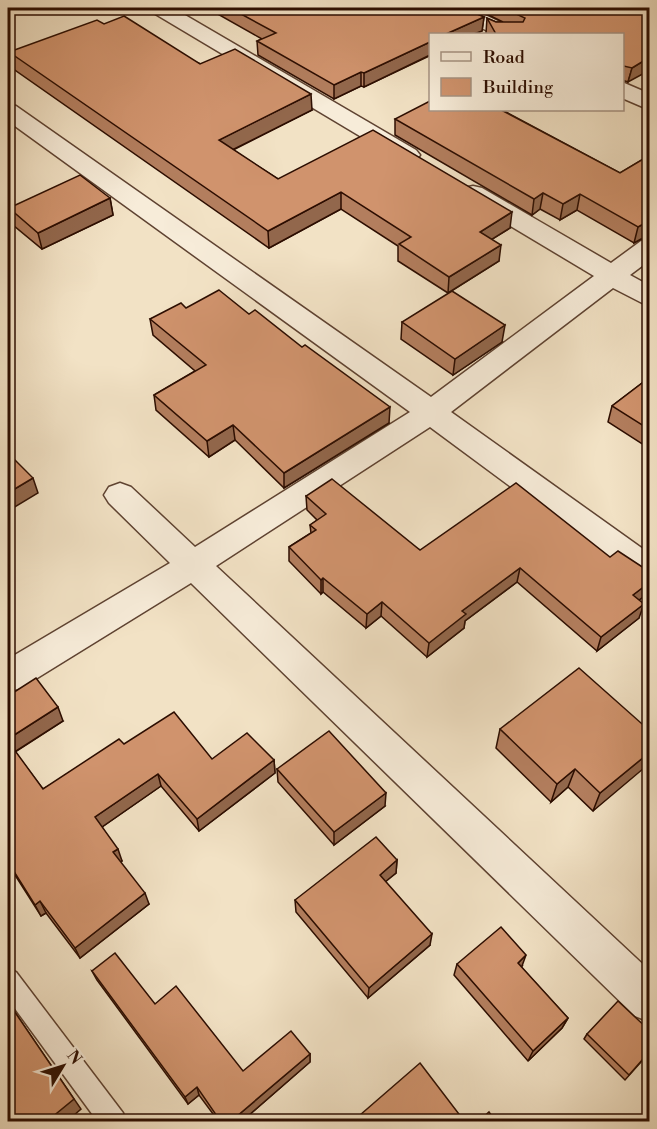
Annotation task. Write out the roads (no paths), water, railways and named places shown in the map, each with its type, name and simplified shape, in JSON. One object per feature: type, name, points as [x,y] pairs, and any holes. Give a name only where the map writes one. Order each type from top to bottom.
[{"type":"street","points":[[159,8],[426,166]]},
{"type":"street","points":[[455,8],[508,33]]},
{"type":"street","points":[[624,90],[650,103]]},
{"type":"street","points":[[8,111],[431,412],[650,572]]},
{"type":"street","points":[[457,184],[650,298]]},
{"type":"street","points":[[8,677],[193,565],[431,412],[650,246]]},
{"type":"street","points":[[120,495],[650,1001]]},
{"type":"lane","points":[[8,980],[114,1122]]}]
